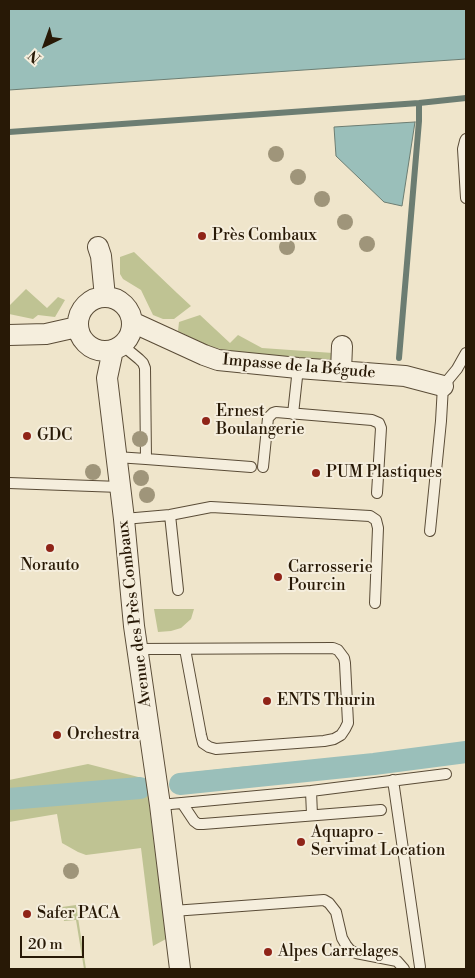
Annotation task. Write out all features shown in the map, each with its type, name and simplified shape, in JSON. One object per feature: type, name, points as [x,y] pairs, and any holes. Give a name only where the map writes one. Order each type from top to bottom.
[{"type":"street","points":[[98,247],[101,256],[105,297]]},
{"type":"street","points":[[105,297],[114,298],[121,302],[127,308],[132,322],[128,339],[118,348],[105,352],[90,347],[84,342],[78,327],[78,318],[88,302],[96,298],[105,297]]},
{"type":"street","name":"Impasse de la Bégude","points":[[132,322],[212,358],[234,362],[404,376],[443,386]]},
{"type":"street","points":[[9,336],[46,334],[78,327]]},
{"type":"street","points":[[341,371],[342,346]]},
{"type":"street","name":"Avenue des Près Combaux","points":[[90,347],[107,378],[138,649],[160,805],[180,969]]},
{"type":"street","name":"Avenue des Près Combaux","points":[[107,378],[118,348]]},
{"type":"lane","points":[[466,140],[464,141],[464,149],[466,198]]},
{"type":"lane","points":[[118,348],[139,359],[145,368],[146,459]]},
{"type":"lane","points":[[430,531],[443,386],[457,369],[466,353]]},
{"type":"lane","points":[[293,414],[298,368]]},
{"type":"lane","points":[[263,467],[268,418],[276,412],[372,420],[379,423],[381,428],[377,493]]},
{"type":"lane","points":[[116,456],[252,467]]},
{"type":"lane","points":[[9,483],[120,487]]},
{"type":"lane","points":[[124,520],[170,515],[211,507],[370,516],[376,520],[378,528],[375,603]]},
{"type":"lane","points":[[170,515],[178,590]]},
{"type":"lane","points":[[138,649],[333,648],[338,650],[345,663],[348,723],[341,735],[334,740],[216,749],[209,747],[203,742],[201,735],[185,649]]},
{"type":"lane","points":[[160,805],[311,791],[446,774]]},
{"type":"lane","points":[[393,780],[420,967]]},
{"type":"lane","points":[[311,791],[312,815]]},
{"type":"lane","points":[[182,803],[198,824],[381,810]]},
{"type":"lane","points":[[173,911],[324,900],[336,912],[342,938],[350,950],[356,953],[397,961],[404,969]]},
{"type":"green space","points":[[134,252],[191,306],[174,319],[163,319],[153,315],[141,290],[123,279],[120,274],[120,257]]},
{"type":"green space","points":[[26,289],[47,308],[58,297],[65,300],[55,317],[38,315],[33,319],[9,314],[9,306]]},
{"type":"green space","points":[[200,315],[230,343],[238,335],[262,348],[333,353],[334,360],[236,353],[209,346],[178,331],[179,322]]},
{"type":"green space","points":[[154,609],[194,609],[191,619],[181,628],[158,632]]},
{"type":"green space","points":[[369,755],[370,773],[177,791],[176,774]]},
{"type":"green space","points":[[88,764],[146,779],[166,939],[153,946],[141,848],[86,855],[62,843],[57,814],[9,822],[9,805],[27,803],[27,797],[9,798],[9,780]]},
{"type":"green space","points":[[76,905],[86,969],[84,969],[76,920],[64,921],[62,907]]},
{"type":"water","points":[[9,9],[466,9],[466,59],[9,90]]},
{"type":"water","points":[[415,122],[402,206],[384,202],[336,156],[334,127]]},
{"type":"waterway","points":[[9,132],[466,98]]},
{"type":"waterway","points":[[399,358],[419,103]]},
{"type":"waterway","points":[[180,784],[374,764],[466,752]]},
{"type":"waterway","points":[[9,799],[140,788]]},
{"type":"place","name":"Près Combaux","points":[[202,236]]},
{"type":"place","name":"Ernest Boulangerie","points":[[206,421]]},
{"type":"place","name":"GDC","points":[[27,436]]},
{"type":"place","name":"PUM Plastiques","points":[[316,473]]},
{"type":"place","name":"Norauto","points":[[50,548]]},
{"type":"place","name":"Carrosserie Pourcin","points":[[278,577]]},
{"type":"place","name":"ENTS Thurin","points":[[267,701]]},
{"type":"place","name":"Orchestra","points":[[57,735]]},
{"type":"place","name":"Aquapro - Servimat Location","points":[[301,842]]},
{"type":"place","name":"Safer PACA","points":[[27,914]]},
{"type":"place","name":"Alpes Carrelages","points":[[268,952]]}]
